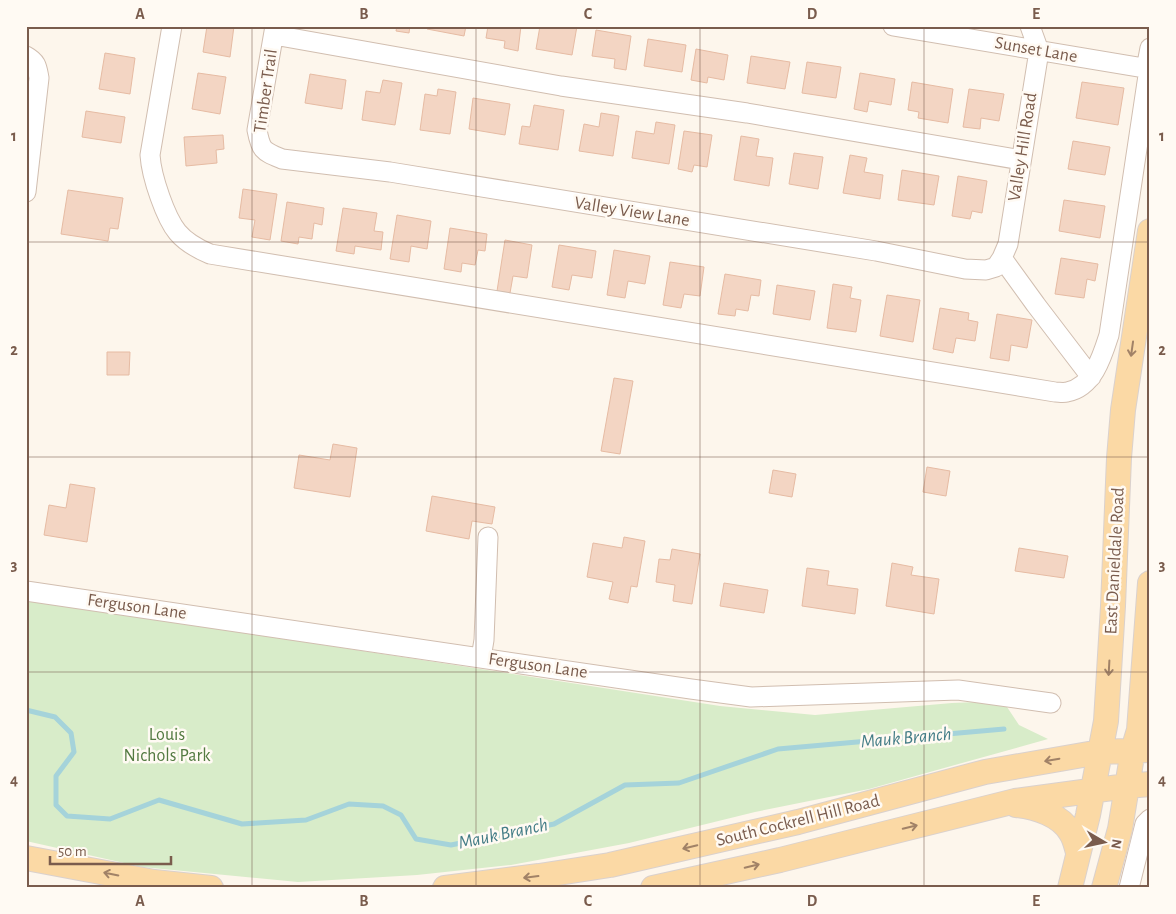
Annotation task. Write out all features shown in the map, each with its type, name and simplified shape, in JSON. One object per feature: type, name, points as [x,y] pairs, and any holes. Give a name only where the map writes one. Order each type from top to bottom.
[{"type":"main road","name":"East Danieldale Road","points":[[1070,888],[1088,815],[1106,721],[1123,410],[1144,314],[1150,231]]},
{"type":"main road","name":"East Danieldale Road","points":[[1104,888],[1120,829],[1138,785],[1141,750],[1139,730],[1150,583]]},
{"type":"main road","name":"South Cockrell Hill Road","points":[[445,888],[610,865],[798,822],[985,772],[1100,752],[1141,750]]},
{"type":"main road","name":"South Cockrell Hill Road","points":[[658,887],[789,857],[1015,801],[1138,785]]},
{"type":"main road","points":[[1004,804],[1027,806],[1063,822],[1072,834],[1078,852]]},
{"type":"main road","points":[[655,855],[658,887]]},
{"type":"main road","points":[[26,858],[136,883],[154,882],[211,888]]},
{"type":"street","points":[[172,26],[150,156],[151,168],[167,218],[184,240],[195,248],[210,254],[1055,392],[1066,392],[1082,387],[1091,377],[1103,354],[1109,335],[1150,48]]},
{"type":"street","name":"Valley Hill Road","points":[[999,262],[1008,244],[1039,51],[1030,26]]},
{"type":"street","name":"Sunset Lane","points":[[898,27],[1148,69]]},
{"type":"street","points":[[274,31],[561,86],[747,113],[1021,160]]},
{"type":"street","name":"Timber Trail","points":[[268,153],[260,145],[257,130],[274,31]]},
{"type":"street","points":[[26,192],[39,78],[32,61]]},
{"type":"street","name":"Valley View Lane","points":[[268,153],[282,159],[419,177],[876,251],[965,269],[986,270],[999,262]]},
{"type":"street","points":[[999,262],[1036,305],[1091,377]]},
{"type":"street","points":[[481,658],[484,640],[488,537]]},
{"type":"street","name":"Ferguson Lane","points":[[26,591],[751,697],[958,690],[1051,703]]},
{"type":"street","points":[[1129,888],[1145,824],[1150,819]]},
{"type":"green space","name":"Louis Nichols Park","points":[[26,599],[720,706],[815,715],[952,703],[1003,701],[1019,725],[1048,739],[869,789],[755,812],[629,843],[511,865],[417,875],[298,882],[142,867],[26,841]]},
{"type":"building","points":[[207,26],[234,26],[230,57],[203,52]]},
{"type":"building","points":[[397,26],[410,26],[409,33],[396,31]]},
{"type":"building","points":[[427,26],[466,26],[464,36],[427,29]]},
{"type":"building","points":[[488,26],[521,26],[518,51],[504,48],[505,41],[486,38]]},
{"type":"building","points":[[540,26],[577,26],[572,55],[536,49]]},
{"type":"building","points":[[596,30],[631,36],[626,70],[614,68],[615,59],[592,56]]},
{"type":"building","points":[[648,39],[686,45],[682,72],[644,66]]},
{"type":"building","points":[[696,49],[728,55],[724,80],[708,77],[707,83],[691,80]]},
{"type":"building","points":[[105,53],[135,58],[130,94],[99,89]]},
{"type":"building","points":[[751,56],[790,62],[785,89],[747,83]]},
{"type":"building","points":[[807,62],[841,67],[836,98],[802,93]]},
{"type":"building","points":[[198,73],[226,77],[220,114],[192,109]]},
{"type":"building","points":[[860,73],[895,79],[891,105],[869,101],[867,112],[854,109]]},
{"type":"building","points":[[310,74],[346,80],[342,109],[305,103]]},
{"type":"building","points":[[383,80],[402,83],[395,125],[362,120],[366,91],[380,93]]},
{"type":"building","points":[[912,82],[953,89],[948,123],[918,118],[919,112],[908,110]]},
{"type":"building","points":[[1082,82],[1124,88],[1118,125],[1076,118]]},
{"type":"building","points":[[438,89],[456,92],[450,134],[420,130],[425,94],[437,96]]},
{"type":"building","points":[[969,89],[1004,94],[999,121],[981,118],[980,129],[963,127]]},
{"type":"building","points":[[473,98],[510,104],[505,135],[469,129]]},
{"type":"building","points":[[534,105],[564,110],[558,150],[519,144],[522,126],[530,127]]},
{"type":"building","points":[[86,111],[125,117],[121,143],[82,137]]},
{"type":"building","points":[[601,113],[619,116],[613,156],[579,151],[584,124],[599,127]]},
{"type":"building","points":[[656,122],[675,125],[669,164],[632,158],[636,131],[654,134]]},
{"type":"building","points":[[684,131],[712,135],[707,167],[694,165],[692,172],[678,169]]},
{"type":"building","points":[[223,135],[224,149],[216,150],[217,163],[186,166],[184,137]]},
{"type":"building","points":[[741,136],[759,139],[756,156],[773,158],[769,186],[734,180]]},
{"type":"building","points":[[1073,141],[1110,147],[1105,175],[1068,169]]},
{"type":"building","points":[[794,153],[823,157],[818,189],[789,184]]},
{"type":"building","points":[[850,155],[867,158],[864,172],[883,175],[880,199],[843,193]]},
{"type":"building","points":[[902,170],[939,176],[934,205],[898,200]]},
{"type":"building","points":[[958,176],[987,181],[982,213],[972,211],[970,219],[952,216]]},
{"type":"building","points":[[243,189],[277,194],[270,240],[252,237],[255,220],[239,218]]},
{"type":"building","points":[[68,190],[123,198],[118,229],[110,228],[108,241],[61,234]]},
{"type":"building","points":[[1064,200],[1105,206],[1100,238],[1059,231]]},
{"type":"building","points":[[287,202],[324,208],[322,225],[314,223],[312,239],[299,237],[298,244],[281,241]]},
{"type":"building","points":[[343,208],[377,213],[374,231],[383,232],[381,250],[355,246],[354,254],[336,251]]},
{"type":"building","points":[[397,215],[431,221],[427,249],[411,246],[409,262],[390,259]]},
{"type":"building","points":[[450,228],[487,234],[485,251],[478,250],[475,265],[462,263],[461,272],[444,269]]},
{"type":"building","points":[[505,240],[532,245],[527,278],[513,276],[510,293],[497,291]]},
{"type":"building","points":[[559,245],[596,251],[592,278],[572,275],[569,290],[552,287]]},
{"type":"building","points":[[614,250],[650,256],[645,284],[628,281],[625,298],[607,295]]},
{"type":"building","points":[[1061,258],[1098,264],[1095,281],[1087,279],[1084,298],[1055,294]]},
{"type":"building","points":[[670,262],[704,267],[700,296],[684,294],[681,308],[663,305]]},
{"type":"building","points":[[725,274],[761,280],[759,296],[751,295],[748,311],[736,309],[735,316],[718,314]]},
{"type":"building","points":[[833,284],[852,287],[850,298],[861,300],[856,332],[827,328]]},
{"type":"building","points":[[777,285],[815,291],[810,320],[773,314]]},
{"type":"building","points":[[887,295],[920,300],[913,342],[880,336]]},
{"type":"building","points":[[940,308],[969,313],[968,320],[978,322],[975,341],[956,338],[953,353],[933,349]]},
{"type":"building","points":[[997,314],[1032,320],[1027,348],[1011,345],[1009,361],[990,358]]},
{"type":"building","points":[[107,352],[130,352],[129,375],[107,375]]},
{"type":"building","points":[[614,378],[633,381],[620,454],[601,451]]},
{"type":"building","points":[[333,444],[357,448],[350,497],[294,488],[299,455],[330,460]]},
{"type":"building","points":[[927,467],[950,471],[946,496],[923,492]]},
{"type":"building","points":[[773,470],[796,474],[792,497],[769,493]]},
{"type":"building","points":[[70,484],[95,488],[87,542],[44,535],[49,505],[66,508]]},
{"type":"building","points":[[432,496],[495,507],[492,524],[472,521],[469,539],[426,531]]},
{"type":"building","points":[[624,537],[645,541],[637,587],[631,586],[628,603],[609,599],[613,582],[587,577],[593,543],[622,548]]},
{"type":"building","points":[[1019,548],[1068,556],[1064,578],[1015,571]]},
{"type":"building","points":[[672,549],[700,554],[692,604],[673,601],[675,585],[656,582],[659,559],[670,560]]},
{"type":"building","points":[[892,563],[913,567],[911,575],[939,579],[934,614],[886,606]]},
{"type":"building","points":[[807,568],[829,571],[827,585],[858,589],[855,614],[802,606]]},
{"type":"building","points":[[724,583],[768,590],[764,613],[720,606]]},
{"type":"waterway","name":"Mauk Branch","points":[[26,710],[55,717],[71,733],[74,752],[56,776],[56,805],[67,816],[110,819],[159,800],[242,824],[306,820],[349,804],[383,806],[401,815],[416,839],[451,845],[554,824],[625,785],[679,783],[778,749],[1004,729]]}]
